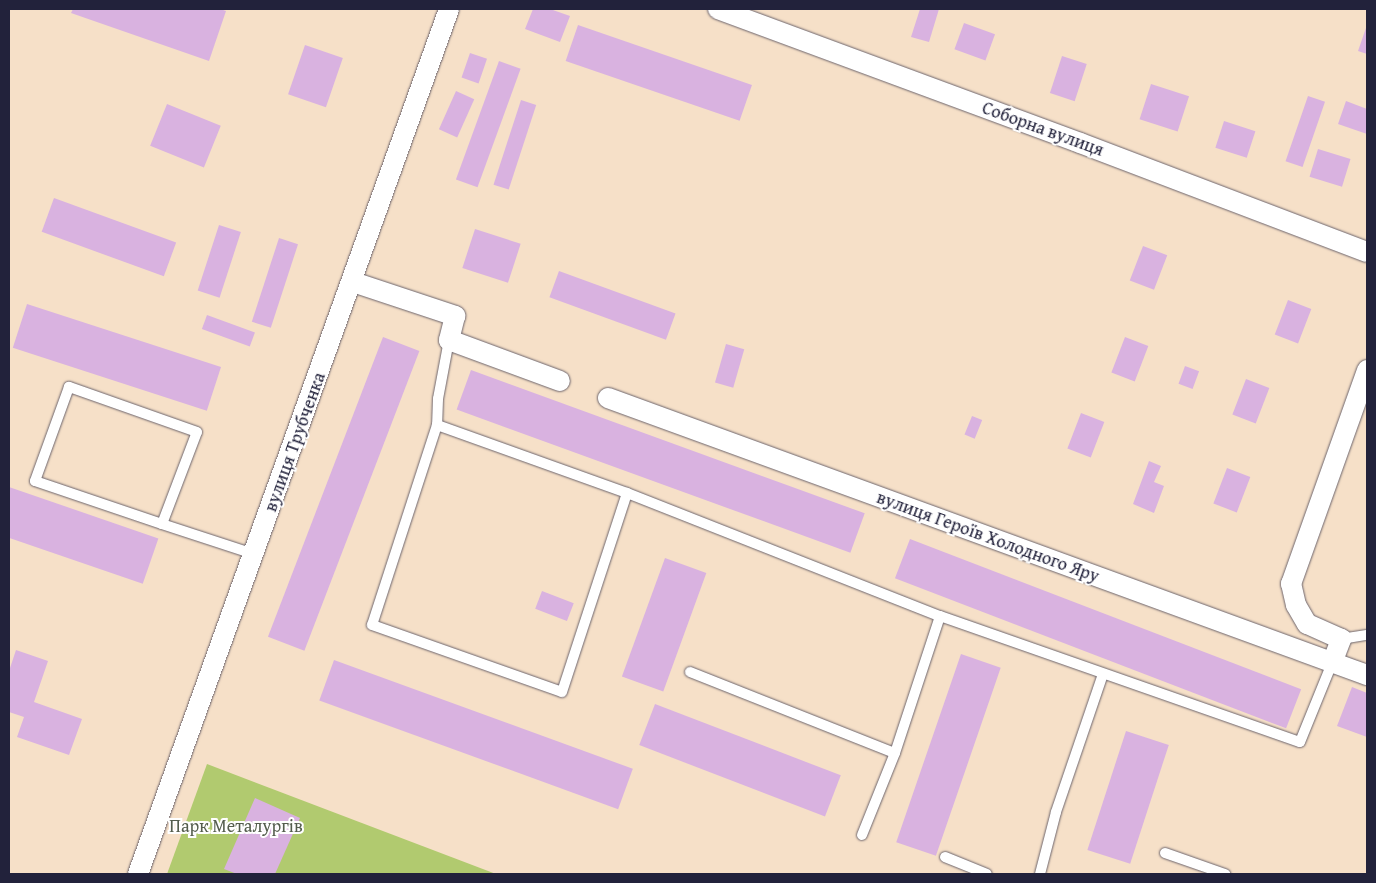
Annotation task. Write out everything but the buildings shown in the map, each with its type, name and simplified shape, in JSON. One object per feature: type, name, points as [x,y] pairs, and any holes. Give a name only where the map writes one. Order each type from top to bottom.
[{"type":"street","name":"вулиця Трубченка","points":[[138,874],[353,282],[449,9]]},
{"type":"street","name":"Соборна вулиця","points":[[718,9],[1070,139],[1367,252]]},
{"type":"street","points":[[353,282],[455,316],[449,340],[560,381]]},
{"type":"street","points":[[1332,663],[1340,639],[1307,624],[1296,605],[1292,584],[1367,370]]},
{"type":"street","name":"вулиця Героїв Холодного Яру","points":[[608,398],[1367,675]]},
{"type":"lane","points":[[449,340],[438,399],[437,425],[372,625],[562,692],[627,493]]},
{"type":"lane","points":[[162,524],[197,432],[69,387],[35,481],[162,524],[254,554]]},
{"type":"lane","points":[[437,425],[627,493],[940,616],[1300,742],[1332,663]]},
{"type":"lane","points":[[862,835],[896,753],[940,616]]},
{"type":"lane","points":[[1340,639],[1367,635]]},
{"type":"lane","points":[[690,672],[896,753]]},
{"type":"lane","points":[[1040,874],[1056,812],[1103,674]]},
{"type":"lane","points":[[1165,852],[1225,874]]},
{"type":"lane","points":[[946,857],[987,874]]},
{"type":"green space","name":"Парк Металургів","points":[[207,764],[496,874],[167,874]]}]
